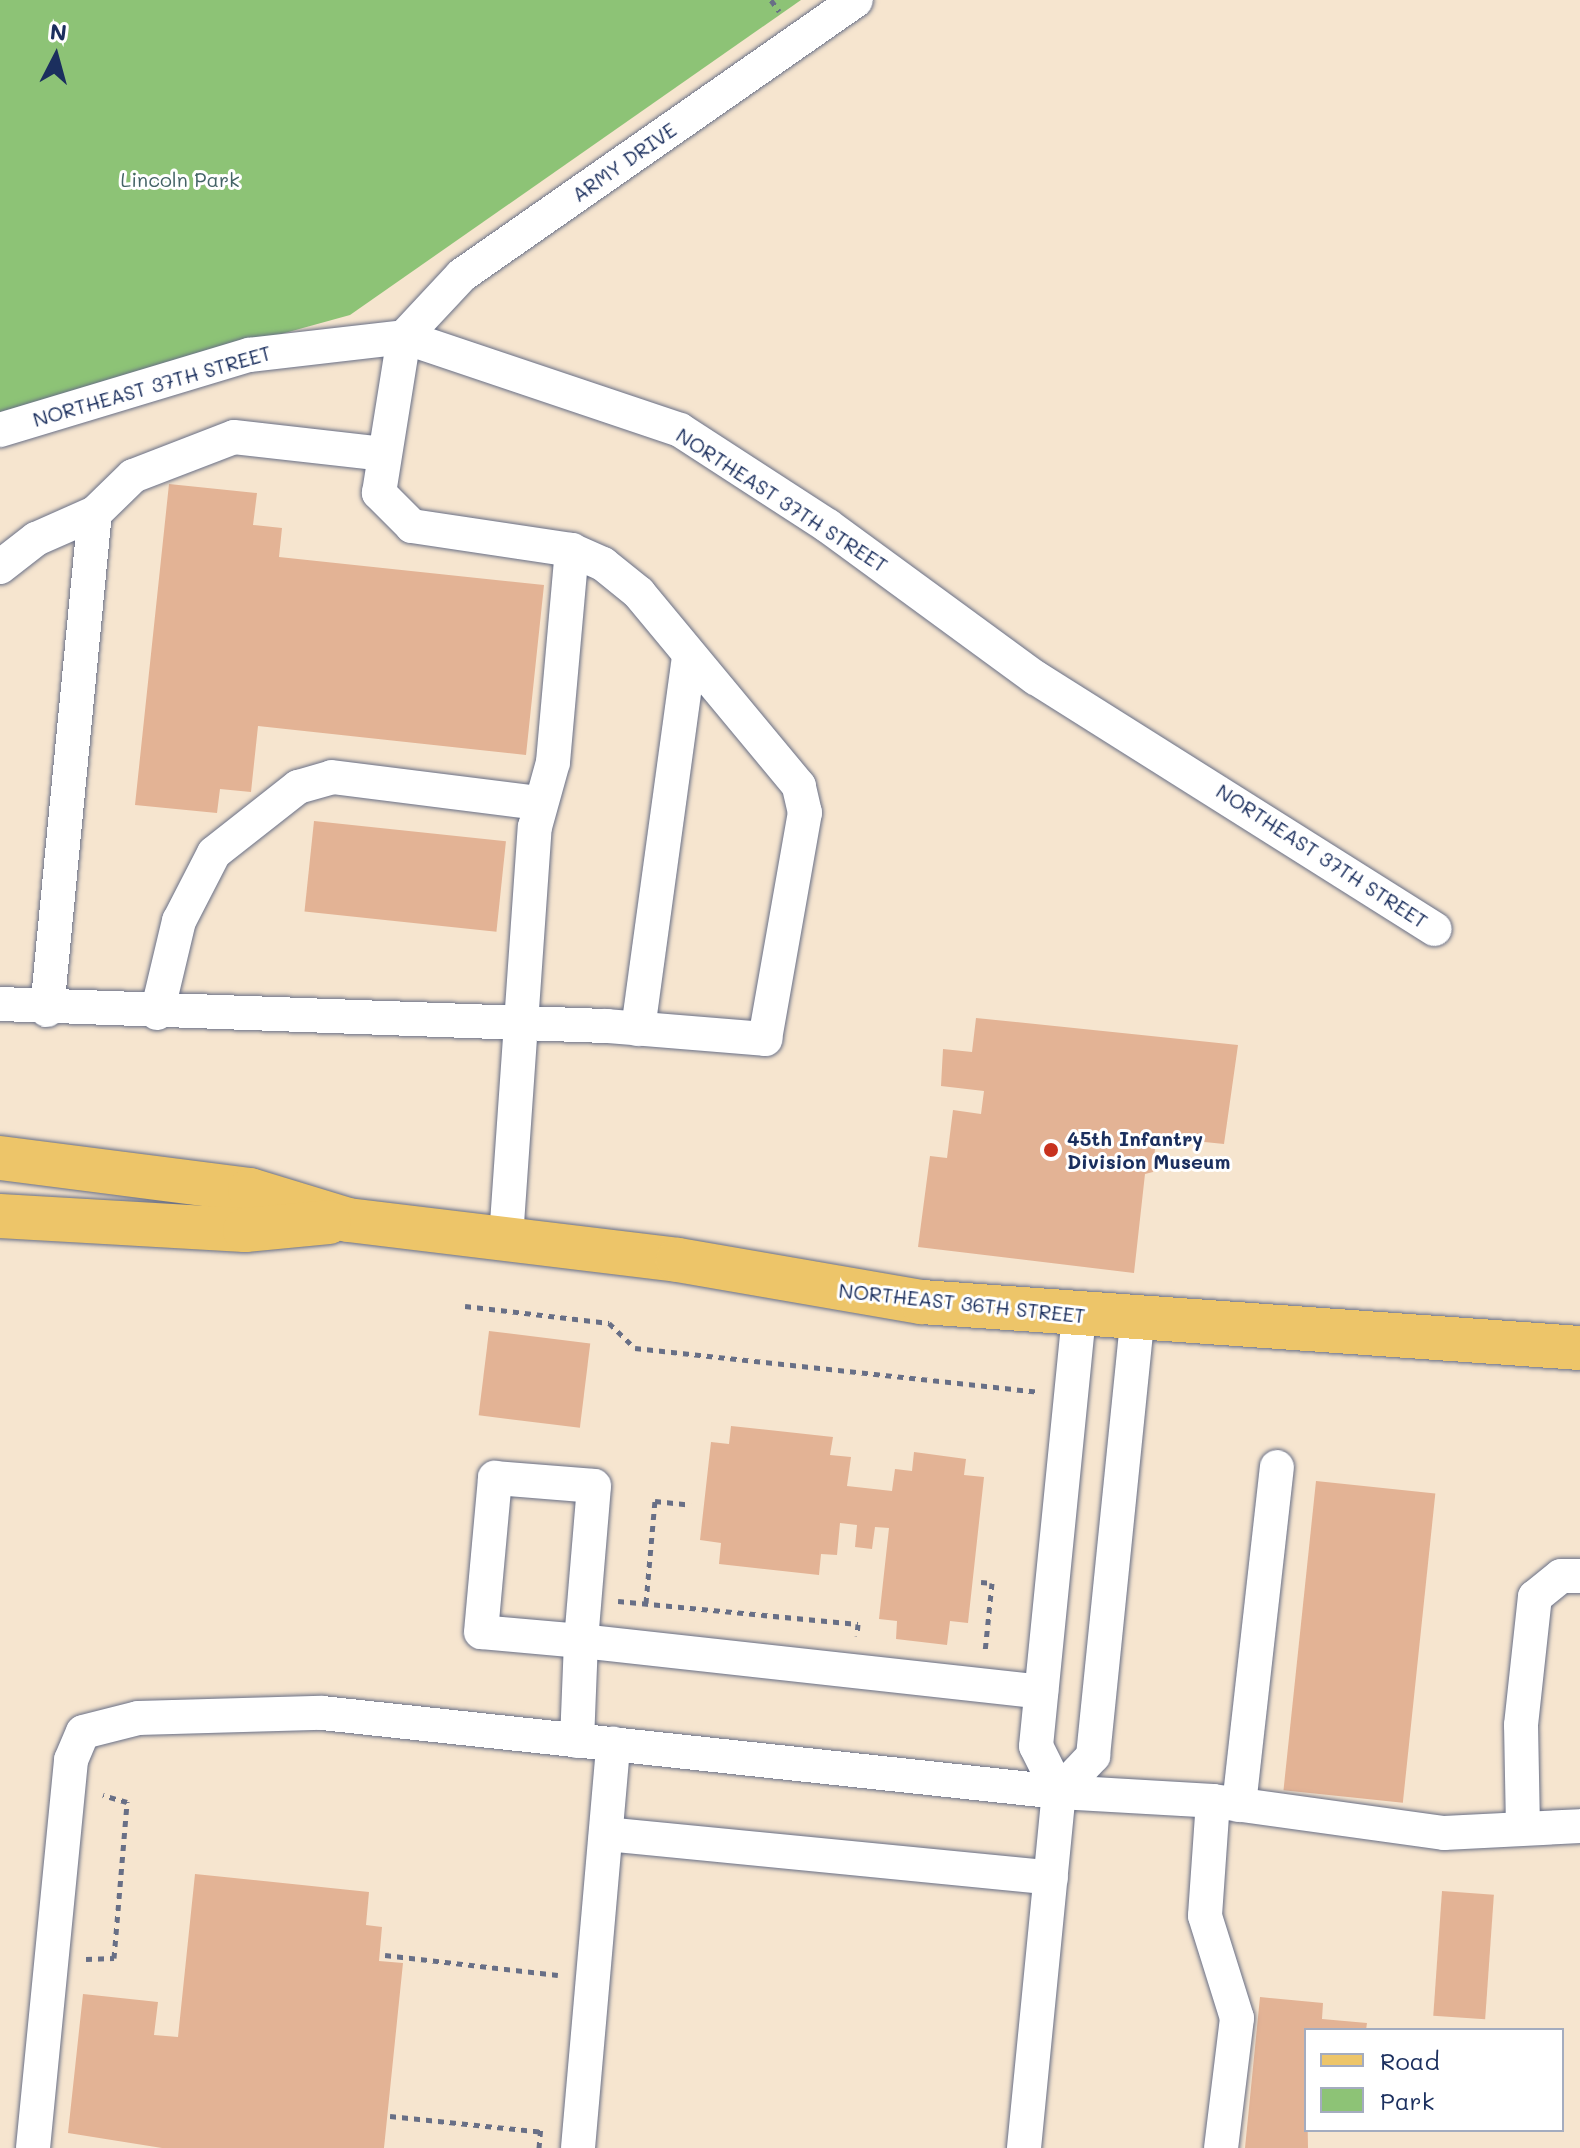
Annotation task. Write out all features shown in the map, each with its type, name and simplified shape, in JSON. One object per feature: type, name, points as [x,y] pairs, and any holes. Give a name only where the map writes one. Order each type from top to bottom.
[{"type":"main road","name":"NORTHEAST 36TH STREET","points":[[0,1158],[250,1190],[348,1220],[506,1238],[922,1302],[1137,1321],[1407,1331],[1580,1348]]},
{"type":"main road","name":"NORTHEAST 36TH STREET","points":[[0,1216],[245,1230],[348,1220]]},
{"type":"street","name":"ARMY DRIVE","points":[[404,337],[462,275],[856,0]]},
{"type":"street","name":"NORTHEAST 37TH STREET","points":[[0,430],[249,355],[404,337],[680,430],[828,526],[1036,678],[1435,929]]},
{"type":"street","points":[[0,1004],[47,1010],[526,1023],[765,1039],[805,813],[799,786],[639,593],[572,550],[412,526],[379,493],[404,337]]},
{"type":"street","points":[[0,567],[36,539],[95,513],[147,468],[234,437],[383,454]]},
{"type":"street","points":[[47,1010],[95,513]]},
{"type":"street","points":[[506,1238],[526,1023],[539,803],[553,762],[572,550]]},
{"type":"street","points":[[638,1029],[689,655]]},
{"type":"street","points":[[157,1013],[179,921],[214,853],[298,787],[332,777],[539,803]]},
{"type":"street","points":[[1024,2148],[1059,1792],[1036,1746],[1079,1317]]},
{"type":"street","points":[[1059,1792],[1093,1756],[1137,1321]]},
{"type":"street","points":[[1221,2148],[1237,2018],[1205,1916],[1226,1803],[1277,1467]]},
{"type":"street","points":[[577,1741],[581,1641],[594,1486],[495,1478],[481,1632],[581,1641],[1041,1692]]},
{"type":"street","points":[[1523,1828],[1521,1725],[1535,1597],[1561,1576],[1580,1576]]},
{"type":"street","points":[[33,2148],[71,1760],[83,1732],[138,1718],[322,1713],[1059,1792],[1226,1803],[1444,1833],[1580,1826]]},
{"type":"street","points":[[579,2142],[613,1744]]},
{"type":"street","points":[[606,1834],[1051,1878]]},
{"type":"path","points":[[771,0],[779,11]]},
{"type":"path","points":[[465,1306],[609,1323],[635,1348],[1072,1396]]},
{"type":"path","points":[[646,1603],[655,1501],[691,1505]]},
{"type":"path","points":[[981,1582],[992,1583],[984,1665]]},
{"type":"path","points":[[585,1598],[858,1624],[856,1652]]},
{"type":"path","points":[[78,1975],[80,1960],[114,1958],[127,1802],[90,1791]]},
{"type":"path","points":[[385,1955],[558,1975]]},
{"type":"path","points":[[390,2116],[579,2142]]},
{"type":"green space","name":"Lincoln Park","points":[[0,0],[801,0],[350,315],[0,412]]},
{"type":"building","points":[[169,484],[257,493],[253,525],[282,528],[279,557],[544,585],[526,755],[258,726],[251,792],[220,789],[217,813],[135,805]]},
{"type":"building","points":[[314,821],[506,841],[496,932],[304,912]]},
{"type":"building","name":"45th Infantry Division Museum","points":[[976,1018],[1238,1045],[1224,1144],[1156,1137],[1153,1172],[1145,1174],[1134,1273],[918,1247],[930,1156],[947,1158],[953,1110],[981,1114],[984,1091],[941,1086],[943,1049],[972,1052]]},
{"type":"building","points":[[489,1331],[590,1343],[580,1428],[479,1415]]},
{"type":"building","points":[[731,1426],[833,1437],[830,1455],[851,1457],[847,1486],[892,1491],[895,1469],[912,1471],[914,1452],[966,1459],[964,1475],[984,1477],[968,1623],[950,1621],[947,1645],[896,1639],[897,1621],[879,1619],[889,1528],[875,1527],[872,1549],[855,1547],[857,1525],[840,1523],[837,1555],[821,1554],[819,1575],[719,1564],[721,1543],[700,1540],[711,1442],[729,1444]]},
{"type":"building","points":[[1316,1481],[1435,1494],[1403,1803],[1283,1790]]},
{"type":"building","points":[[195,1874],[369,1892],[366,1925],[382,1927],[379,1961],[403,1963],[384,2148],[162,2148],[68,2133],[83,1994],[158,2002],[154,2035],[178,2037]]},
{"type":"building","points":[[1442,1891],[1494,1895],[1485,2019],[1433,2016]]},
{"type":"building","points":[[1260,1997],[1323,2003],[1322,2019],[1367,2023],[1366,2028],[1304,2028],[1304,2132],[1308,2132],[1308,2148],[1245,2148]]},
{"type":"place","name":"45th Infantry Division Museum","points":[[1051,1150]]}]
